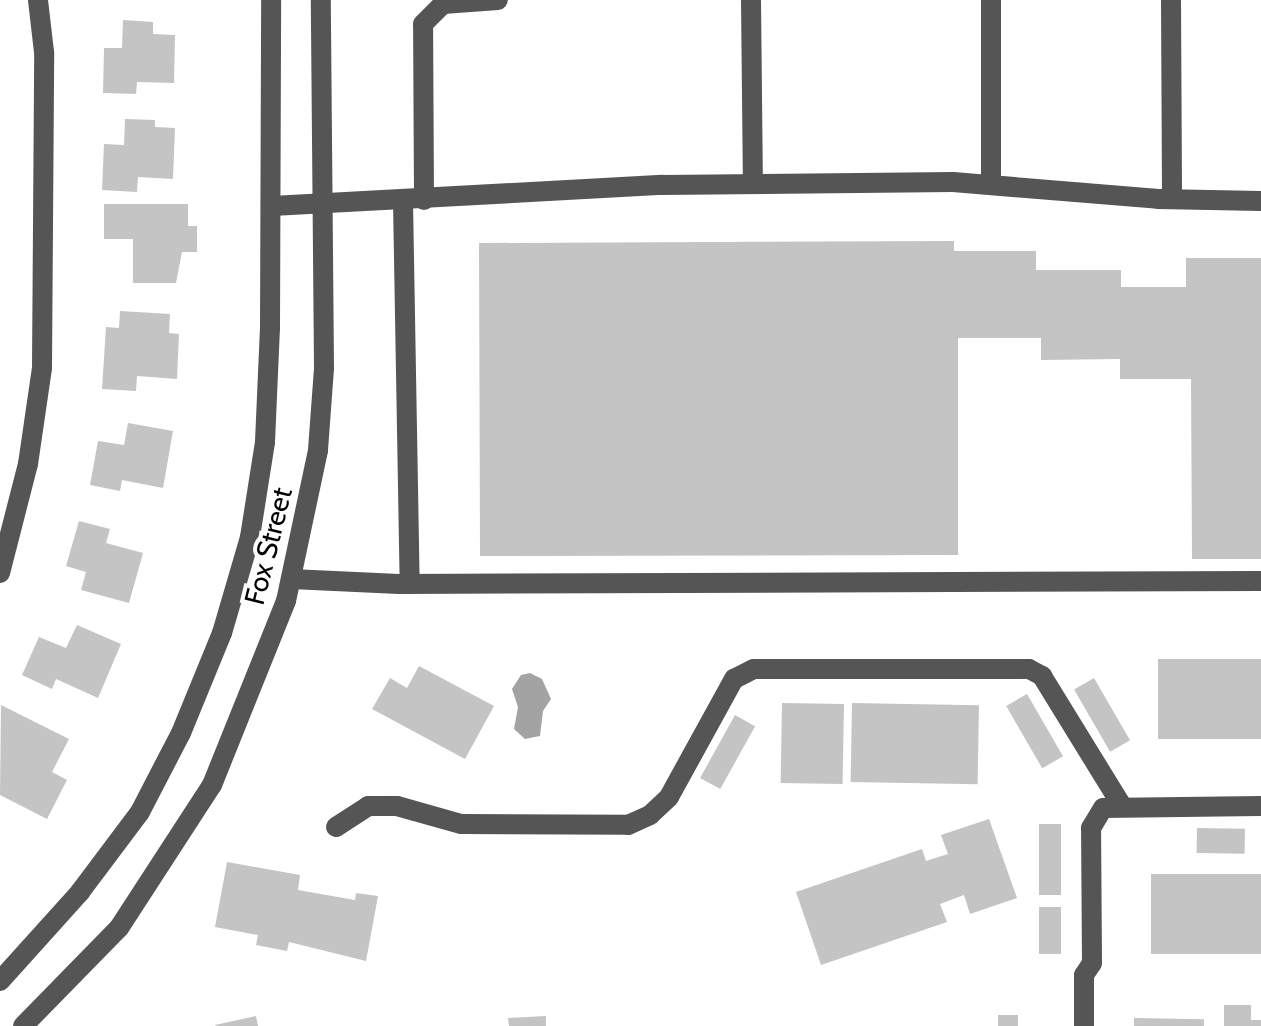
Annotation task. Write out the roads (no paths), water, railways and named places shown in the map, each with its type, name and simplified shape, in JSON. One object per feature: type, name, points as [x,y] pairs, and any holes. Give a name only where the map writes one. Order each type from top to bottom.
[{"type":"street","points":[[0,573],[28,464],[42,368],[44,52],[38,0]]},
{"type":"street","name":"Fox Street","points":[[0,981],[80,892],[140,812],[181,733],[222,633],[250,537],[265,442],[272,206],[271,0]]},
{"type":"street","name":"Fox Street","points":[[23,1026],[119,928],[212,785],[267,655],[291,579],[318,450],[325,206],[321,0]]},
{"type":"street","points":[[424,200],[423,24],[443,4],[498,0]]},
{"type":"street","points":[[751,0],[753,184]]},
{"type":"street","points":[[991,0],[991,185]]},
{"type":"street","points":[[1171,0],[1172,199]]},
{"type":"street","points":[[272,206],[325,206],[753,184],[991,185],[1172,199],[1261,201]]},
{"type":"street","points":[[403,201],[410,584]]},
{"type":"street","points":[[291,579],[410,584],[1261,581]]},
{"type":"street","points":[[336,827],[368,806],[397,806],[461,824],[628,825],[650,815],[669,797],[734,679],[754,669],[1029,669],[1042,676],[1122,806]]},
{"type":"street","points":[[1084,1026],[1084,975],[1092,963],[1091,828],[1103,808],[1261,806]]}]
